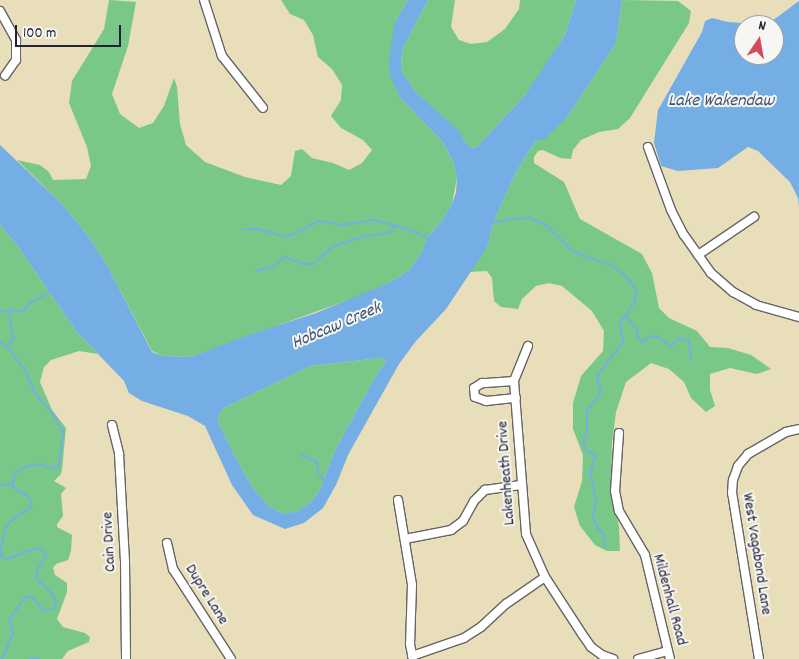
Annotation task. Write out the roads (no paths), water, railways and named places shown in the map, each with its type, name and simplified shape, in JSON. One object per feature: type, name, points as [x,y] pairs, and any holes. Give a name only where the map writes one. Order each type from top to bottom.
[{"type":"street","points":[[204,0],[222,56],[263,108]]},
{"type":"street","points":[[0,11],[16,40],[16,60],[5,76]]},
{"type":"street","points":[[648,147],[671,210],[684,236],[711,273],[733,292],[756,305],[799,317]]},
{"type":"street","points":[[698,255],[754,216]]},
{"type":"street","name":"Lakenheath Drive","points":[[528,346],[514,381],[526,534],[545,577],[591,647],[602,655],[613,659]]},
{"type":"street","points":[[514,381],[482,383],[474,388],[475,397],[486,401],[516,398]]},
{"type":"street","name":"Cain Drive","points":[[112,425],[119,454],[124,532],[126,659]]},
{"type":"street","name":"West Vagabond Lane","points":[[759,659],[732,493],[733,480],[738,466],[748,454],[786,432],[799,429]]},
{"type":"street","name":"Mildenhall Road","points":[[619,433],[615,491],[619,511],[644,555],[670,659]]},
{"type":"street","points":[[405,539],[451,530],[463,521],[474,501],[485,490],[521,485]]},
{"type":"street","points":[[398,500],[412,585],[410,628],[413,658],[464,638],[481,627],[506,604],[545,577]]},
{"type":"street","name":"Dupre Lane","points":[[167,542],[173,569],[230,659]]},
{"type":"street","points":[[638,659],[668,651]]},
{"type":"water","name":"Hobcaw Creek","points":[[408,0],[428,0],[404,46],[401,58],[402,72],[415,91],[461,133],[463,140],[471,148],[477,147],[525,95],[565,35],[576,0],[622,0],[616,43],[568,116],[545,139],[537,140],[531,148],[516,172],[493,223],[488,245],[446,309],[416,341],[399,364],[348,455],[336,485],[323,508],[304,523],[285,529],[253,515],[232,485],[205,426],[188,416],[142,401],[129,393],[124,381],[76,331],[20,249],[0,224],[0,145],[61,203],[89,237],[108,267],[152,352],[163,356],[191,357],[246,336],[316,313],[391,282],[409,270],[422,252],[427,238],[440,223],[452,204],[456,192],[457,178],[454,164],[443,142],[401,99],[390,76],[389,58],[395,22]],"holes":[[[379,358],[386,360],[335,450],[320,490],[311,502],[298,511],[285,514],[269,507],[253,488],[219,424],[218,417],[222,409],[310,366]]]},
{"type":"water","name":"Lake Wakendaw","points":[[799,1],[799,208],[798,198],[790,182],[758,151],[748,147],[718,168],[678,171],[661,166],[654,143],[658,110],[702,32],[705,21],[712,18],[734,22],[734,65],[784,65],[784,15],[780,15]]},
{"type":"waterway","points":[[493,223],[510,219],[530,218],[547,226],[574,252],[613,266],[628,278],[636,290],[635,301],[620,323],[623,342],[597,376],[601,393],[587,411],[587,431],[583,444],[587,451],[596,455],[590,472],[596,501],[593,517],[597,527],[604,535],[605,547]]},
{"type":"waterway","points":[[244,229],[258,229],[282,236],[292,235],[319,221],[342,225],[375,220],[410,230],[427,238]]},
{"type":"waterway","points":[[256,271],[275,266],[284,257],[304,264],[313,264],[331,248],[367,236],[389,233],[394,226]]},
{"type":"waterway","points":[[9,310],[23,311],[30,303],[50,292]]},
{"type":"waterway","points":[[0,312],[9,310],[13,341],[6,346]]},
{"type":"waterway","points":[[626,316],[637,330],[638,338],[642,342],[652,336],[658,337],[671,347],[677,339],[689,340],[691,359]]},
{"type":"waterway","points":[[0,342],[11,351],[26,372],[35,393],[53,414],[63,432],[59,465],[53,469],[38,464],[25,467],[14,474],[13,487],[29,497],[32,507],[13,519],[6,527],[0,549],[2,557],[7,559],[37,548],[43,550],[46,555],[38,569],[36,578],[52,594],[56,602],[54,608],[43,610],[32,597],[26,596],[9,620],[13,633],[2,659]]},
{"type":"waterway","points":[[300,454],[317,462],[318,471],[324,481]]},
{"type":"waterway","points":[[0,485],[12,484]]},
{"type":"waterway","points":[[29,659],[39,659]]}]
